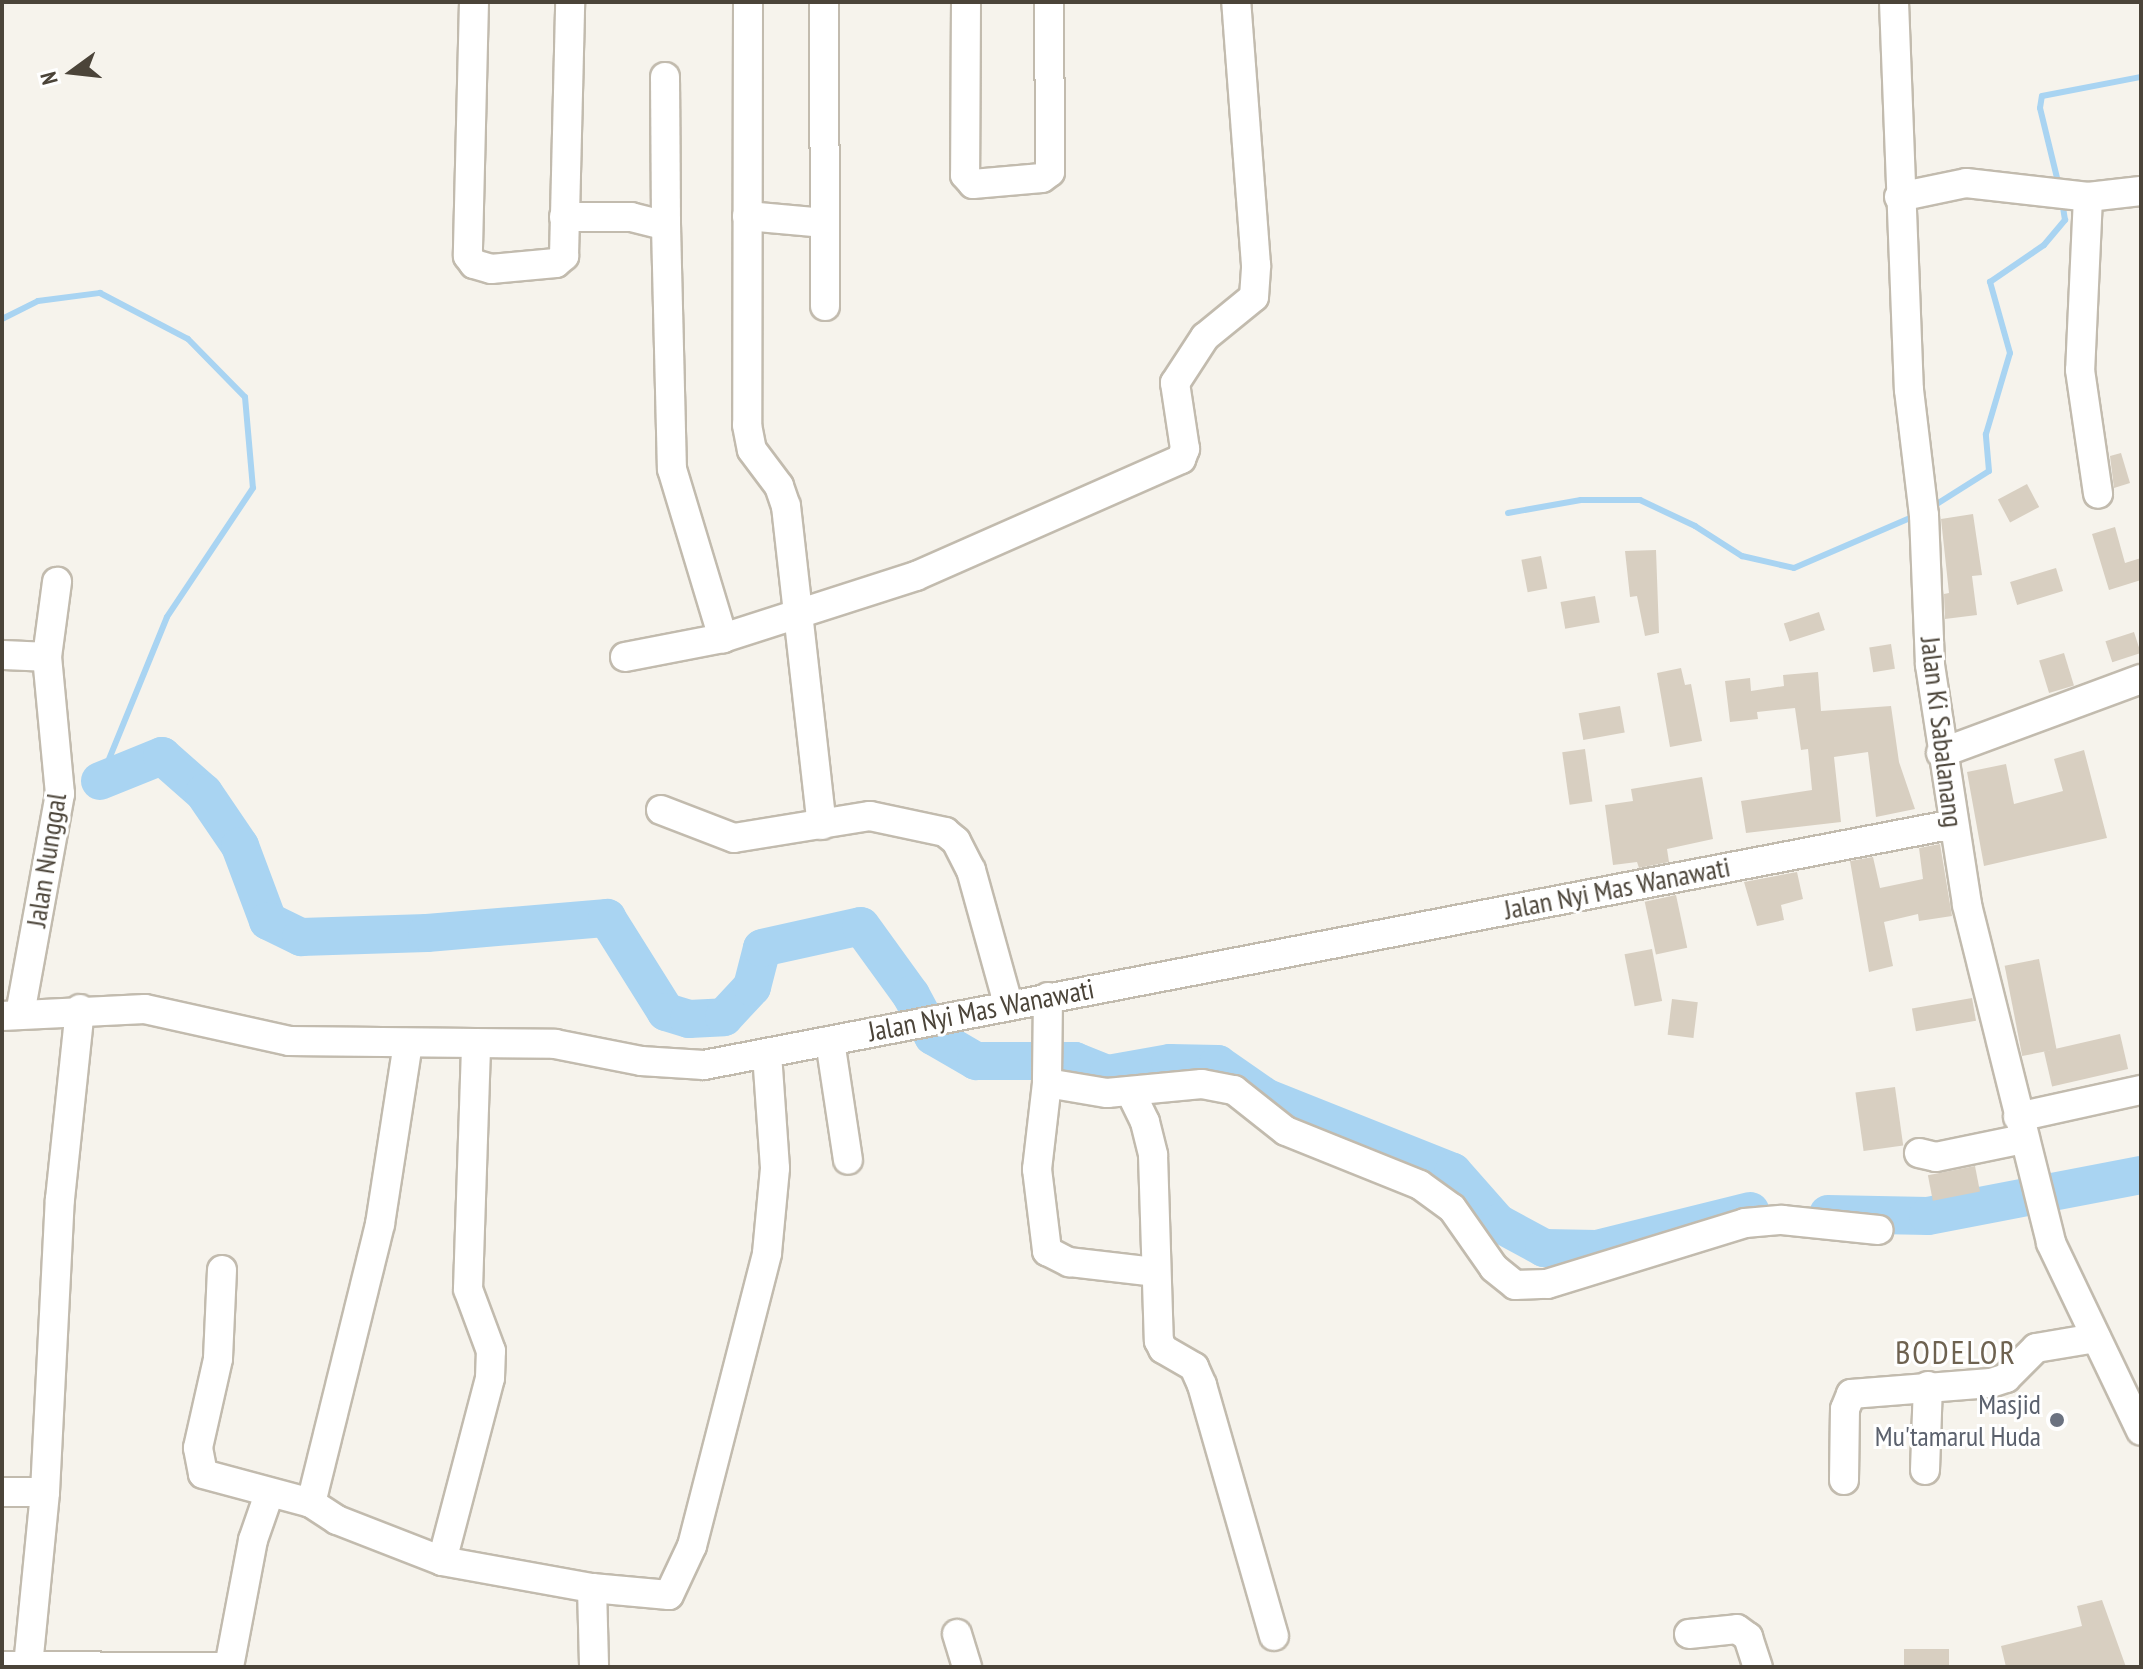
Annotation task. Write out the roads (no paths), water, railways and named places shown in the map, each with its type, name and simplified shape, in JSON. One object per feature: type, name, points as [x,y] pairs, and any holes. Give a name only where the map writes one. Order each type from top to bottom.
[{"type":"street","points":[[474,2],[468,256],[474,264],[491,269],[556,263],[564,256],[570,2]]},
{"type":"street","points":[[748,2],[747,425],[752,450],[779,486],[786,506],[800,610],[846,820]]},
{"type":"street","points":[[824,2],[825,306]]},
{"type":"street","points":[[966,2],[965,175],[973,184],[1042,178],[1050,172],[1049,2]]},
{"type":"street","points":[[625,657],[723,638],[961,558],[1181,459],[1185,449],[1175,383],[1205,337],[1254,297],[1236,2]]},
{"type":"street","name":"Jalan Ki Sabalanang","points":[[1894,2],[1899,197],[1909,390],[1923,511],[1930,665],[1941,753],[1967,905],[2038,1198],[2066,1280],[2096,1338],[2131,1386],[2141,1431]]},
{"type":"street","points":[[665,77],[672,469],[723,638]]},
{"type":"street","points":[[1899,197],[1966,183],[2068,195],[2141,191]]},
{"type":"street","points":[[2068,195],[2080,370],[2098,494]]},
{"type":"street","points":[[747,216],[825,223]]},
{"type":"street","points":[[564,217],[631,217],[666,226]]},
{"type":"street","name":"Jalan Nunggal","points":[[11,1015],[60,794],[47,657],[57,582]]},
{"type":"street","points":[[2,655],[47,657]]},
{"type":"street","points":[[1941,753],[2141,679]]},
{"type":"street","points":[[661,810],[734,838],[846,820],[936,829],[956,841],[983,907],[1008,1003]]},
{"type":"street","name":"Jalan Nyi Mas Wanawati","points":[[11,1015],[80,1009],[145,1009],[289,1041],[555,1044],[681,1065],[767,1054],[944,1015],[1954,824]]},
{"type":"street","points":[[1048,997],[1046,1079],[1037,1169],[1047,1251],[1069,1262],[1155,1272]]},
{"type":"street","points":[[28,1666],[45,1492],[60,1199],[80,1009]]},
{"type":"street","points":[[830,1041],[848,1160]]},
{"type":"street","points":[[311,1503],[380,1224],[408,1043]]},
{"type":"street","points":[[442,1561],[490,1378],[491,1351],[468,1289],[476,1044]]},
{"type":"street","points":[[222,1270],[218,1359],[198,1466],[213,1479],[311,1503],[337,1520],[442,1561],[592,1588],[669,1595],[692,1546],[773,1218],[773,1105],[767,1054]]},
{"type":"street","points":[[1046,1079],[1088,1091],[1130,1091],[1202,1084],[1234,1090],[1286,1131],[1420,1185],[1452,1208],[1494,1268],[1515,1285],[1547,1284],[1745,1223],[1782,1220],[1878,1230]]},
{"type":"street","points":[[1919,1153],[1936,1157],[2141,1090]]},
{"type":"street","points":[[1130,1091],[1145,1122],[1153,1155],[1159,1341],[1163,1349],[1194,1367],[1202,1385],[1274,1636]]},
{"type":"street","points":[[1844,1480],[1845,1409],[1851,1394],[1991,1383],[2006,1378],[2036,1348],[2096,1338]]},
{"type":"street","points":[[1925,1470],[1928,1386]]},
{"type":"street","points":[[2,1492],[45,1492]]},
{"type":"street","points":[[2,1666],[229,1667],[253,1540],[269,1494]]},
{"type":"street","points":[[592,1588],[594,1667]]},
{"type":"street","points":[[1689,1634],[1737,1629],[1748,1637],[1758,1667]]},
{"type":"street","points":[[957,1634],[967,1667]]},
{"type":"waterway","points":[[2059,186],[2040,108],[2042,96],[2141,77]]},
{"type":"waterway","points":[[1932,507],[1989,471],[1986,434],[2010,353],[1990,282],[2044,245],[2065,220],[2062,201]]},
{"type":"waterway","points":[[2,319],[38,301],[100,293],[188,339],[245,397],[253,488],[167,617],[100,781]]},
{"type":"waterway","points":[[1508,513],[1581,500],[1640,500],[1695,526],[1742,556],[1794,568],[1915,516]]},
{"type":"waterway","points":[[100,781],[162,756],[204,793],[240,846],[268,921],[301,937],[427,933],[607,918],[666,1012],[689,1019],[724,1017],[752,987],[762,948],[861,926],[911,995],[933,1036],[976,1061],[1075,1061],[1108,1074],[1170,1063],[1218,1064],[1267,1098],[1453,1172],[1498,1223],[1544,1248],[1597,1249],[1750,1211]]},
{"type":"waterway","points":[[1828,1214],[1928,1216],[2141,1175]]},
{"type":"place","name":"Masjid Mu'tamarul Huda","points":[[2057,1420]]},
{"type":"district","name":"BODELOR","points":[[1956,1352]]}]
